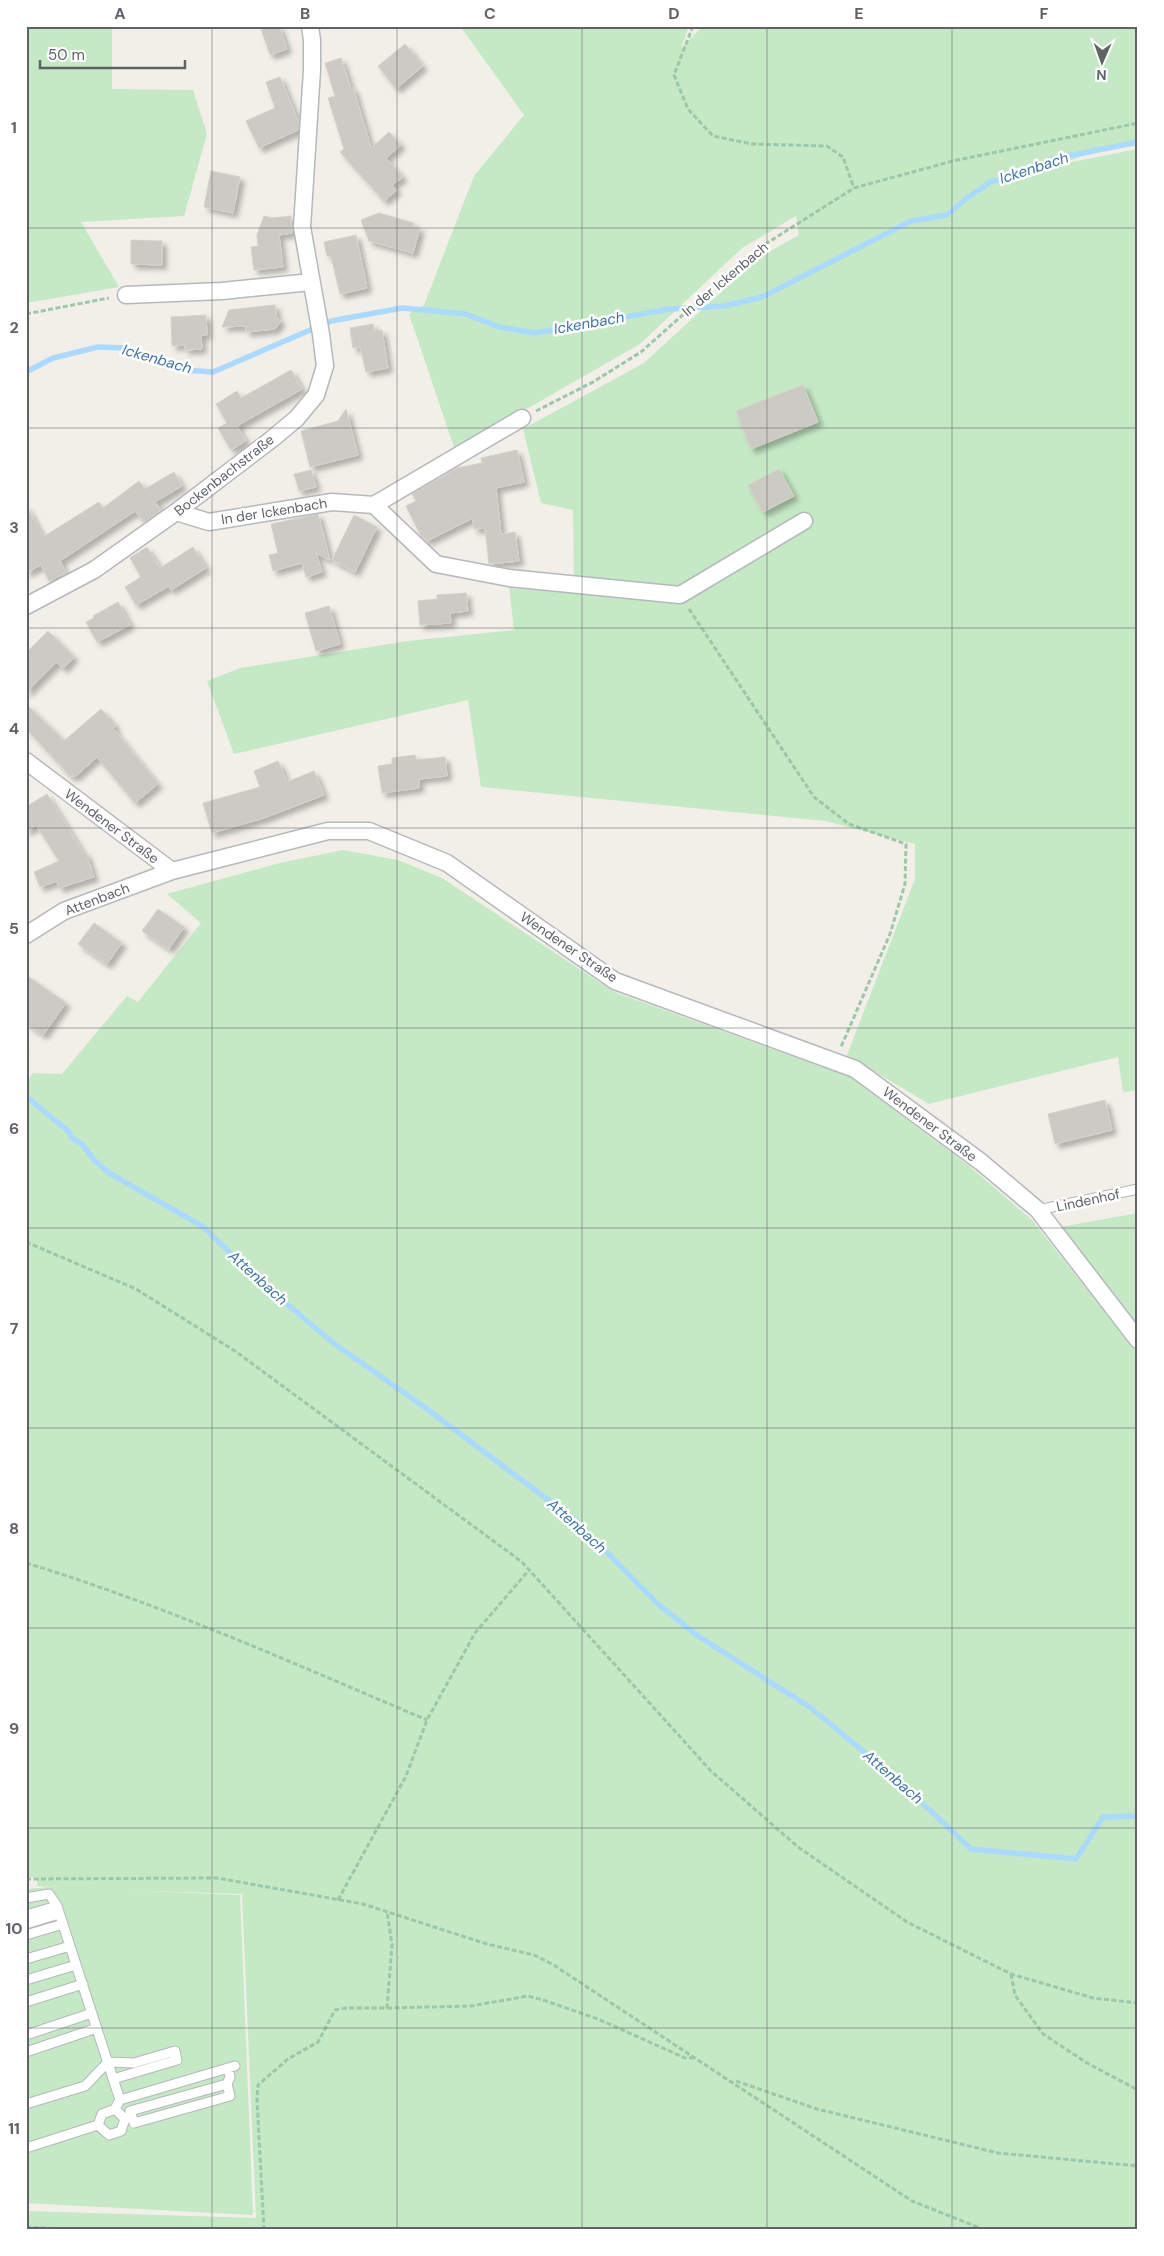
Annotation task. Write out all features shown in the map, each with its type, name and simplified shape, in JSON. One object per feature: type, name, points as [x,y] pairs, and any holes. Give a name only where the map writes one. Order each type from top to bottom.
[{"type":"street","name":"Bockenbachstraße","points":[[26,606],[94,570],[176,512],[298,418],[316,395],[325,366],[302,227],[312,70],[310,26]]},
{"type":"street","points":[[126,295],[222,291],[311,282]]},
{"type":"street","points":[[522,418],[374,505],[436,564],[510,578],[680,595],[804,521]]},
{"type":"street","name":"In der Ickenbach","points":[[176,512],[209,522],[332,502],[374,505]]},
{"type":"street","name":"Wendener Straße","points":[[26,761],[172,870],[328,830],[369,831],[447,863],[615,981],[855,1068],[981,1162],[1038,1210],[1138,1340]]},
{"type":"street","name":"Attenbach","points":[[26,935],[64,911],[172,870]]},
{"type":"lane","name":"Lindenhof","points":[[1038,1210],[1138,1189]]},
{"type":"lane","points":[[26,1898],[49,1894],[58,1910],[120,2100]]},
{"type":"lane","points":[[26,1915],[58,1910]]},
{"type":"lane","points":[[26,1924],[58,1910]]},
{"type":"lane","points":[[26,1935],[63,1924]]},
{"type":"lane","points":[[26,1959],[70,1946]]},
{"type":"lane","points":[[26,1980],[76,1964]]},
{"type":"lane","points":[[26,2002],[83,1984]]},
{"type":"lane","points":[[26,2035],[92,2014]]},
{"type":"lane","points":[[26,2052],[97,2028]]},
{"type":"lane","points":[[26,2104],[85,2086],[108,2062],[134,2063],[175,2051],[177,2060],[113,2079]]},
{"type":"lane","points":[[232,2067],[227,2084],[130,2111],[129,2118],[121,2131],[109,2135],[98,2125],[102,2114],[115,2109],[120,2100],[232,2067]]},
{"type":"lane","points":[[115,2109],[129,2118]]},
{"type":"lane","points":[[26,2148],[98,2125]]},
{"type":"path","points":[[694,26],[674,75],[688,109],[707,129],[714,136],[752,144],[827,146],[843,157],[854,188]]},
{"type":"path","name":"In der Ickenbach","points":[[522,418],[593,382],[641,352],[756,250],[854,188],[953,161],[1138,123]]},
{"type":"path","points":[[26,314],[126,295]]},
{"type":"path","points":[[680,595],[814,797],[849,824],[906,844],[905,884],[890,934],[835,1061]]},
{"type":"path","points":[[26,1242],[136,1289],[235,1351],[360,1441],[522,1562],[711,1771],[798,1847],[907,1922],[1012,1974],[1093,1998],[1138,2003]]},
{"type":"path","points":[[26,1563],[90,1582],[237,1639],[427,1720]]},
{"type":"path","points":[[338,1900],[406,1776],[427,1720],[476,1633],[529,1570]]},
{"type":"path","points":[[26,1879],[216,1878],[338,1900],[387,1911],[487,1944],[534,1955],[552,1964],[912,2201],[985,2230]]},
{"type":"path","points":[[387,1911],[392,1945],[387,2008]]},
{"type":"path","points":[[1012,1974],[1015,1995],[1042,2034],[1087,2063],[1138,2090]]},
{"type":"path","points":[[264,2230],[257,2099],[258,2085],[288,2059],[318,2042],[335,2010],[347,2008],[471,2006],[528,1996],[598,2019],[685,2058],[694,2058]]},
{"type":"path","points":[[730,2080],[817,2109],[998,2153],[1138,2166]]},
{"type":"path","points":[[26,2227],[78,2230]]},
{"type":"green space","points":[[26,26],[43,26],[44,29],[58,26],[112,26],[112,89],[193,90],[207,134],[184,216],[81,222],[119,287],[26,303]]},
{"type":"green space","points":[[460,26],[689,26],[681,48],[703,26],[1138,26],[1138,146],[1099,150],[1057,165],[1138,149],[1138,1090],[1123,1092],[1118,1057],[929,1104],[847,1055],[915,879],[915,844],[825,821],[481,787],[468,700],[234,754],[207,681],[240,668],[408,641],[514,630],[509,586],[574,578],[573,510],[541,503],[523,429],[644,363],[758,258],[799,235],[796,216],[742,248],[640,344],[455,450],[409,314],[424,305],[474,176],[524,115]]},
{"type":"green space","points":[[343,850],[398,860],[442,878],[614,992],[850,1077],[969,1166],[1032,1220],[1138,1354],[1138,2230],[26,2230],[26,2211],[256,2218],[242,1894],[122,1890],[240,1895],[253,2215],[26,2203],[26,1889],[51,1887],[37,1886],[37,1877],[26,1877],[26,1084],[33,1073],[62,1074],[127,996],[138,1002],[201,923],[167,894],[280,863]]},
{"type":"green space","points":[[1138,1213],[1138,1326],[1060,1227]]},
{"type":"building","points":[[260,26],[279,26],[287,49],[270,55]]},
{"type":"building","points":[[405,44],[423,66],[396,89],[378,66]]},
{"type":"building","points":[[341,58],[351,89],[353,87],[371,148],[389,132],[401,145],[386,158],[403,177],[392,185],[397,190],[384,201],[340,152],[344,149],[328,98],[335,96],[325,63]]},
{"type":"building","points":[[280,77],[299,123],[298,130],[259,148],[246,121],[275,108],[266,82]]},
{"type":"building","points":[[211,171],[240,177],[233,213],[204,207]]},
{"type":"building","points":[[379,213],[414,223],[413,227],[420,228],[413,253],[369,241],[361,220]]},
{"type":"building","points":[[264,216],[272,218],[291,216],[292,233],[279,235],[283,267],[254,270],[251,247],[258,246],[257,235]]},
{"type":"building","points":[[356,235],[367,288],[340,294],[331,256],[327,256],[324,242]]},
{"type":"building","points":[[131,240],[162,241],[162,265],[131,264]]},
{"type":"building","points":[[275,305],[276,316],[281,321],[275,329],[246,332],[246,326],[222,327],[229,310]]},
{"type":"building","points":[[206,315],[207,335],[201,335],[202,349],[185,350],[185,345],[172,346],[171,317]]},
{"type":"building","points":[[373,324],[374,331],[382,330],[388,368],[366,372],[360,347],[353,348],[350,328]]},
{"type":"building","points":[[291,370],[302,389],[237,426],[246,441],[231,450],[218,428],[227,423],[216,404],[237,391],[241,398]]},
{"type":"building","points":[[803,385],[818,422],[751,449],[736,411]]},
{"type":"building","points":[[346,409],[358,455],[310,467],[301,431],[338,421]]},
{"type":"building","points":[[517,450],[524,482],[496,488],[501,534],[515,532],[519,561],[489,564],[485,528],[474,529],[473,518],[427,541],[421,536],[406,506],[416,501],[412,494],[457,468],[482,463],[481,458]]},
{"type":"building","points":[[779,469],[794,496],[763,512],[748,485]]},
{"type":"building","points":[[311,470],[316,487],[299,491],[294,474]]},
{"type":"building","points":[[174,472],[182,486],[155,502],[161,510],[144,522],[135,511],[60,561],[66,573],[49,581],[41,565],[26,573],[26,505],[43,537],[99,502],[103,508],[139,481],[145,489]]},
{"type":"building","points":[[318,514],[330,560],[316,553],[322,572],[306,577],[302,563],[273,571],[269,555],[278,553],[271,524]]},
{"type":"building","points":[[354,515],[377,527],[355,572],[332,560]]},
{"type":"building","points":[[147,547],[160,568],[193,547],[206,568],[171,590],[169,586],[136,605],[125,587],[141,577],[130,558]]},
{"type":"building","points":[[466,593],[468,611],[450,613],[451,623],[420,625],[418,601],[437,599],[437,595]]},
{"type":"building","points":[[118,602],[130,625],[97,642],[86,622]]},
{"type":"building","points":[[329,606],[340,644],[316,651],[305,613]]},
{"type":"building","points":[[48,631],[74,657],[63,669],[57,662],[26,693],[26,653]]},
{"type":"building","points":[[26,704],[64,741],[101,709],[116,726],[113,728],[158,784],[135,803],[97,757],[76,776],[70,776],[26,728]]},
{"type":"building","points":[[415,755],[416,760],[445,757],[447,776],[419,779],[419,788],[382,793],[378,766],[392,764],[392,758]]},
{"type":"building","points":[[278,761],[287,782],[314,771],[324,795],[264,818],[212,833],[203,803],[260,787],[254,771]]},
{"type":"building","points":[[47,794],[84,854],[86,853],[94,877],[59,888],[57,881],[40,887],[34,872],[59,861],[36,825],[26,832],[26,807]]},
{"type":"building","points":[[158,909],[184,927],[169,949],[142,931]]},
{"type":"building","points":[[94,923],[122,943],[107,964],[78,944]]},
{"type":"building","points":[[26,975],[66,1003],[43,1035],[26,1023]]},
{"type":"building","points":[[1105,1100],[1112,1130],[1055,1144],[1048,1114]]},
{"type":"waterway","name":"Ickenbach","points":[[26,372],[53,358],[98,347],[127,348],[184,370],[213,372],[331,321],[402,308],[466,314],[499,327],[535,333],[670,309],[724,306],[762,297],[911,221],[947,215],[967,198],[992,181],[1027,174],[1053,159],[1138,142]]},
{"type":"waterway","name":"Attenbach","points":[[26,1096],[69,1132],[73,1139],[82,1144],[94,1160],[109,1173],[202,1226],[264,1285],[336,1345],[423,1406],[575,1520],[659,1605],[698,1636],[811,1708],[898,1780],[971,1849],[1076,1859],[1103,1817],[1138,1816]]}]
